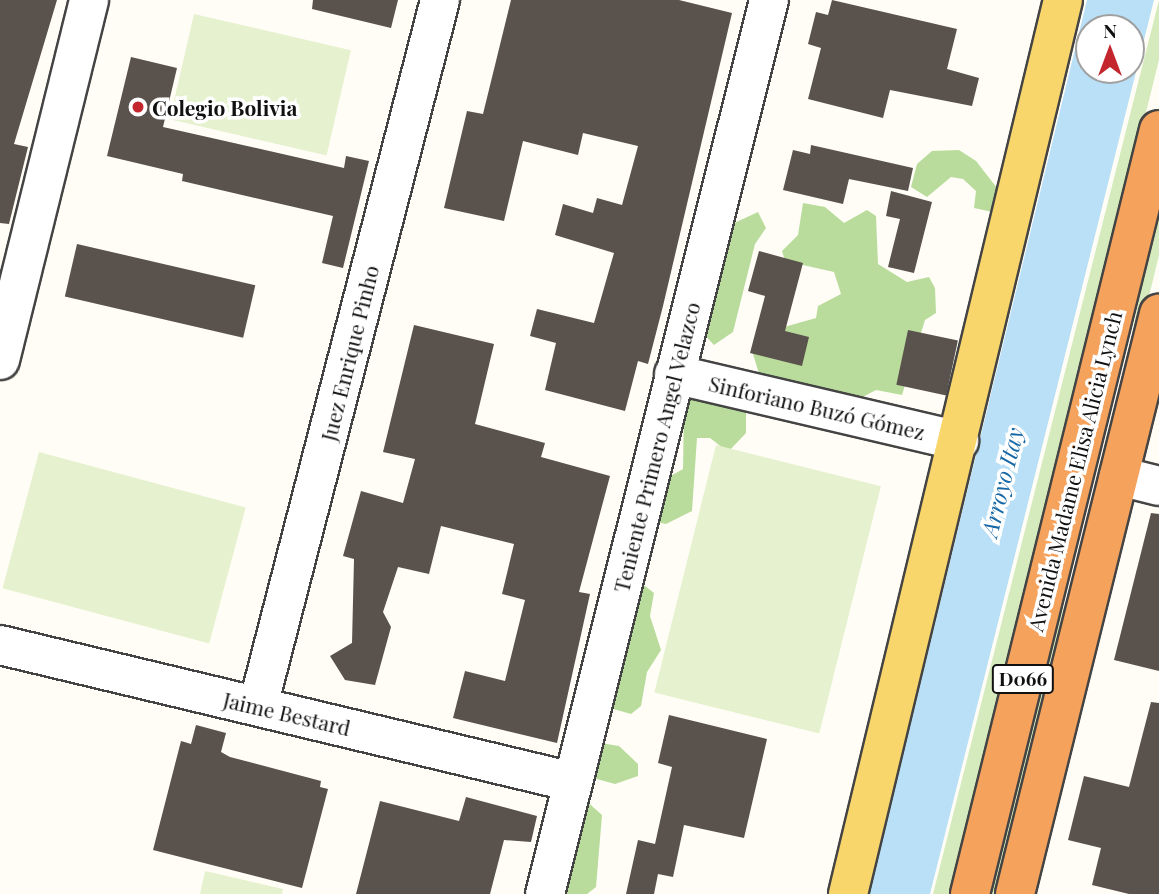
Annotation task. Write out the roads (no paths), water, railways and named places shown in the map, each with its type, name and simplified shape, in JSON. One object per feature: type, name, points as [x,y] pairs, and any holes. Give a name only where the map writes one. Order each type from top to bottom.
[{"type":"highway","name":"Avenida Madame Elisa Alicia Lynch","points":[[1015,894],[1095,470],[1134,231],[1159,131]]},
{"type":"highway","name":"Avenida Madame Elisa Alicia Lynch","points":[[970,894],[1095,470],[1159,314]]},
{"type":"main road","points":[[848,894],[1063,0]]},
{"type":"street","points":[[0,360],[89,0]]},
{"type":"street","name":"Juez Enrique Pinho","points":[[258,706],[440,0]]},
{"type":"street","name":"Teniente Primero Angel Velazco","points":[[545,894],[769,0]]},
{"type":"street","name":"Sinforiano Buzó Gómez","points":[[674,374],[959,441]]},
{"type":"street","points":[[1095,470],[1159,486]]},
{"type":"street","name":"Jaime Bestard","points":[[0,645],[573,782]]},
{"type":"water","points":[[1087,0],[1154,0],[1145,36],[1145,14],[1084,14]]},
{"type":"water","name":"Arroyo Itay","points":[[1075,49],[1075,84],[1133,84],[930,894],[869,894]]},
{"type":"place","name":"Colegio Bolivia","points":[[138,107]]}]
